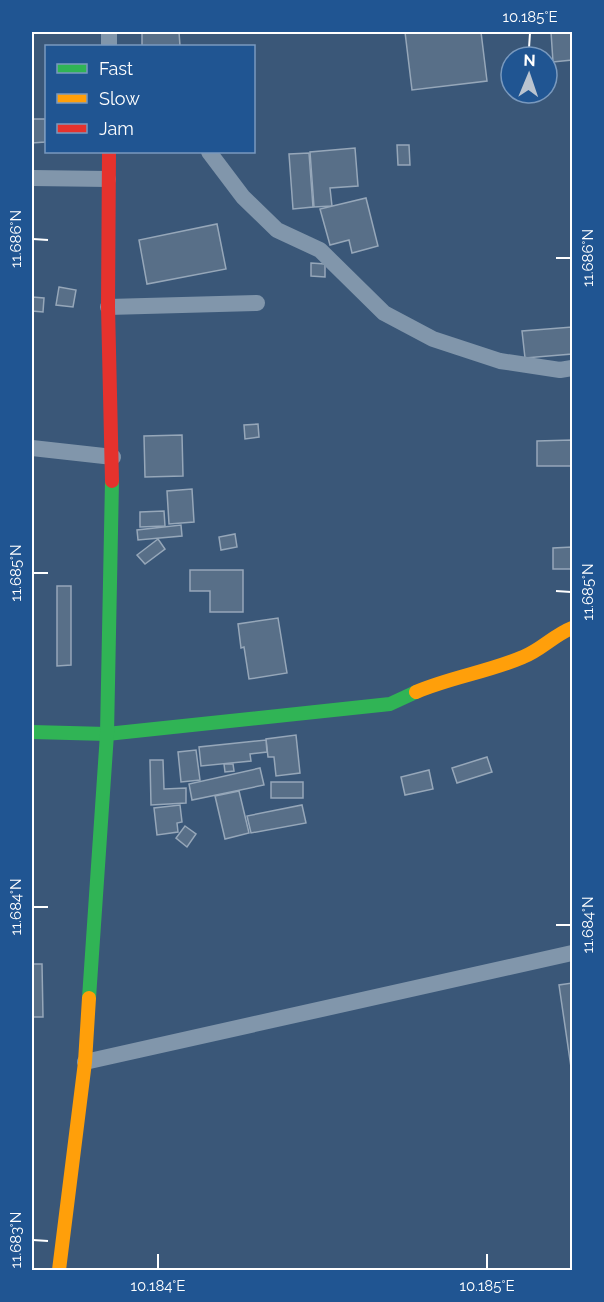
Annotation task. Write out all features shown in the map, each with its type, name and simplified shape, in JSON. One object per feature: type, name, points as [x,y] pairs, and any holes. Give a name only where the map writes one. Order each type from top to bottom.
[{"type":"street","points":[[59,1270],[85,1062],[107,734],[113,457],[108,307],[108,153]]},
{"type":"street","points":[[210,153],[243,197],[277,230],[320,250],[384,313],[433,339],[500,361],[560,370],[573,368]]},
{"type":"street","points":[[32,178],[108,179]]},
{"type":"street","points":[[108,307],[257,303]]},
{"type":"street","points":[[32,448],[113,457]]},
{"type":"street","points":[[32,732],[107,734],[390,705],[439,682],[484,671],[526,656],[560,633],[573,628]]},
{"type":"street","points":[[85,1062],[573,953]]},
{"type":"building","points":[[142,32],[179,32],[180,45],[142,45]]},
{"type":"building","points":[[405,32],[481,32],[487,81],[412,90]]},
{"type":"building","points":[[551,32],[572,32],[572,60],[559,61],[559,45],[552,45]]},
{"type":"building","points":[[32,119],[45,119],[45,142],[32,143]]},
{"type":"building","points":[[397,145],[409,145],[410,165],[398,165]]},
{"type":"building","points":[[355,148],[358,186],[330,188],[332,206],[314,207],[310,152]]},
{"type":"building","points":[[309,153],[313,207],[293,209],[289,154]]},
{"type":"building","points":[[366,198],[378,246],[352,253],[349,240],[330,245],[320,209]]},
{"type":"building","points":[[217,224],[226,269],[147,284],[139,240]]},
{"type":"building","points":[[311,263],[325,264],[325,277],[311,276]]},
{"type":"building","points":[[59,287],[76,290],[73,307],[56,305]]},
{"type":"building","points":[[32,297],[44,298],[43,312],[32,311]]},
{"type":"building","points":[[572,327],[572,354],[525,358],[522,331]]},
{"type":"building","points":[[258,424],[259,437],[245,439],[244,425]]},
{"type":"building","points":[[182,435],[183,476],[145,477],[144,436]]},
{"type":"building","points":[[572,440],[572,466],[537,466],[537,441]]},
{"type":"building","points":[[192,489],[194,522],[169,524],[167,491]]},
{"type":"building","points":[[164,511],[165,526],[140,527],[140,512]]},
{"type":"building","points":[[181,525],[182,536],[138,540],[137,530]]},
{"type":"building","points":[[235,534],[237,547],[221,550],[219,537]]},
{"type":"building","points":[[158,539],[165,549],[145,564],[137,555]]},
{"type":"building","points":[[572,547],[572,569],[553,569],[553,548]]},
{"type":"building","points":[[190,570],[243,570],[243,612],[210,612],[210,591],[190,591]]},
{"type":"building","points":[[57,586],[71,586],[71,665],[57,666]]},
{"type":"building","points":[[278,618],[287,673],[249,679],[238,624]]},
{"type":"building","points":[[296,735],[300,773],[276,776],[274,757],[268,757],[266,739]]},
{"type":"building","points":[[266,740],[267,752],[250,754],[251,761],[201,766],[199,747]]},
{"type":"building","points":[[196,750],[200,780],[181,782],[178,752]]},
{"type":"building","points":[[487,757],[492,772],[457,783],[452,768]]},
{"type":"building","points":[[150,760],[163,760],[164,789],[186,788],[186,803],[151,805]]},
{"type":"building","points":[[224,764],[233,764],[234,771],[225,772]]},
{"type":"building","points":[[260,768],[264,785],[192,800],[189,784]]},
{"type":"building","points":[[429,770],[433,789],[405,795],[401,777]]},
{"type":"building","points":[[271,782],[303,782],[303,798],[271,798]]},
{"type":"building","points":[[239,791],[249,833],[225,839],[215,796]]},
{"type":"building","points":[[180,805],[182,822],[177,823],[178,832],[157,835],[154,808]]},
{"type":"building","points":[[302,805],[306,823],[251,833],[247,816]]},
{"type":"building","points":[[185,826],[196,834],[187,847],[176,838]]},
{"type":"building","points":[[32,964],[42,964],[43,1017],[32,1017]]},
{"type":"building","points":[[572,983],[572,1074],[559,985]]},
{"type":"traffic: fast","points":[[89,998],[107,734],[112,481]]},
{"type":"traffic: fast","points":[[32,732],[107,734],[390,704],[416,692]]},
{"type":"traffic: slow","points":[[416,692],[523,657],[572,628]]},
{"type":"traffic: slow","points":[[59,1270],[85,1062],[89,998]]},
{"type":"traffic: jam","points":[[109,153],[108,307],[112,481]]}]
